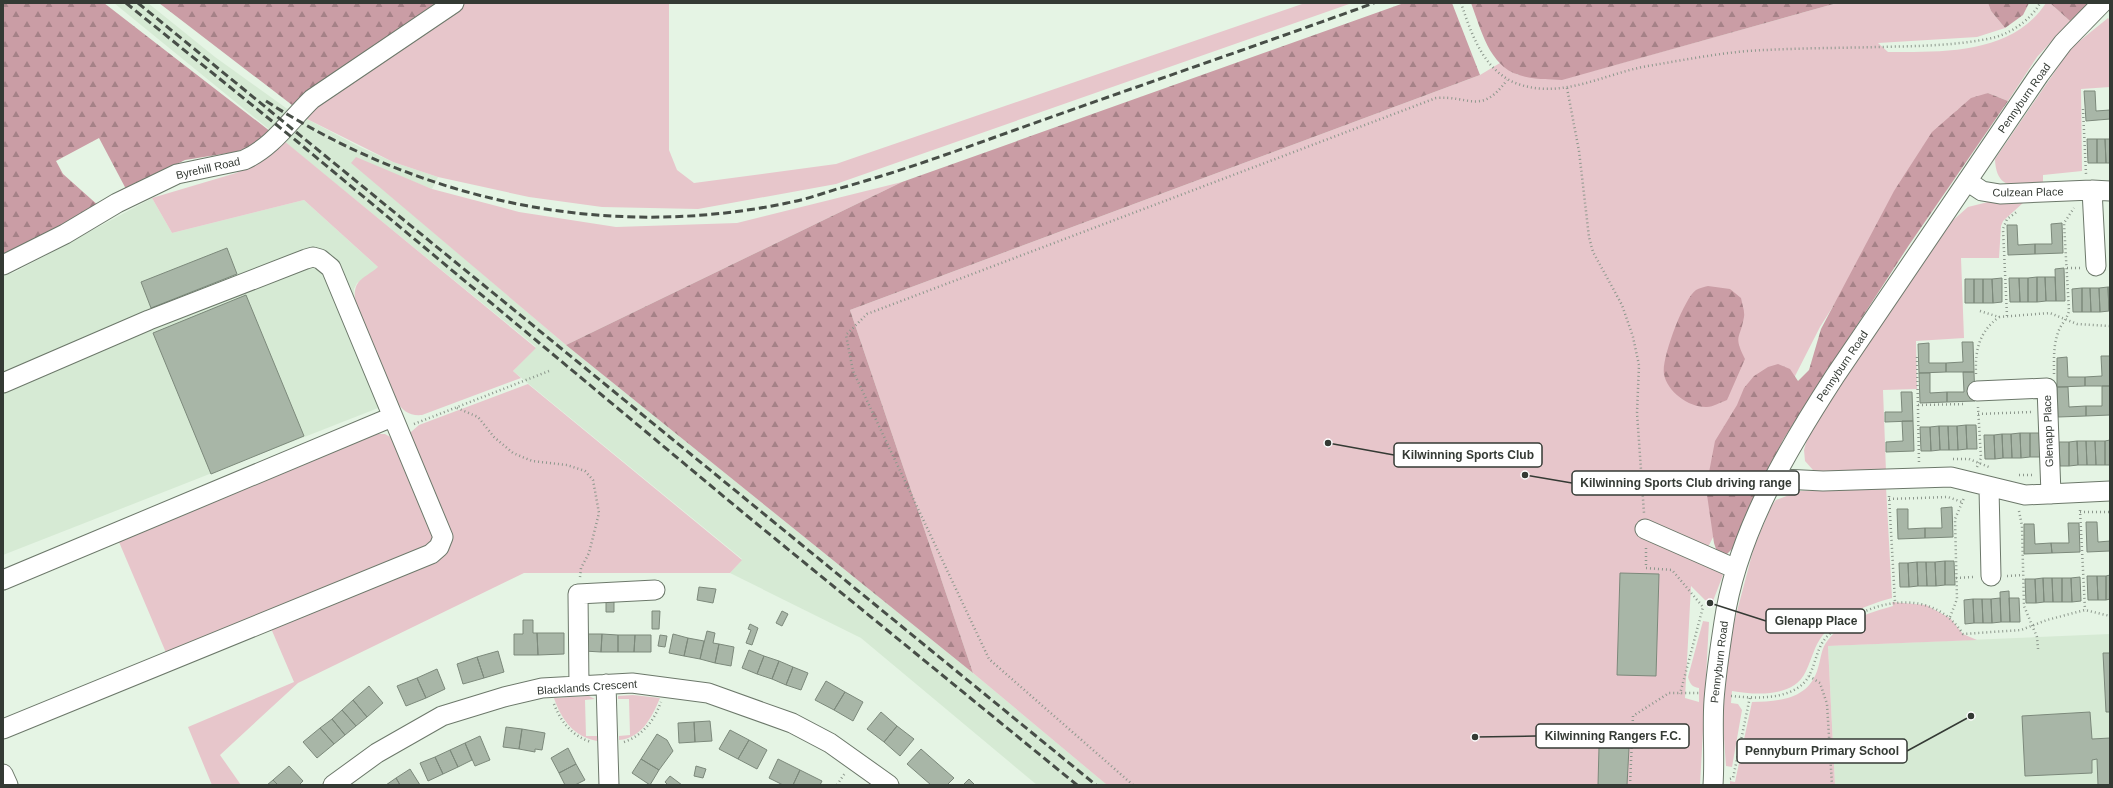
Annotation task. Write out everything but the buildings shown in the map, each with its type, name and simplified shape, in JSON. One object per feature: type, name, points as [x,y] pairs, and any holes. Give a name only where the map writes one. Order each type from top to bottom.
[{"type":"street","name":"Byrehill Road","points":[[3,265],[65,234],[117,203],[177,174],[244,160],[255,156],[277,137],[297,113],[312,99],[454,3]]},
{"type":"street","name":"Pennyburn Road","points":[[1713,782],[1714,701],[1724,621],[1736,569],[1752,526],[1775,476],[1804,425],[1835,376],[2039,75],[2063,43],[2102,3]]},
{"type":"street","name":"Culzean Place","points":[[1967,181],[1982,191],[1991,194],[2096,190]]},
{"type":"street","points":[[2096,190],[2096,266]]},
{"type":"street","points":[[3,383],[149,320],[313,257],[320,259],[331,268],[443,537],[439,547],[431,554],[3,729]]},
{"type":"street","name":"Glenapp Place","points":[[1974,397],[2047,388],[2051,494]]},
{"type":"street","points":[[3,580],[395,424]]},
{"type":"street","points":[[1775,476],[1783,479],[1824,481],[1951,477],[1971,481],[1990,488],[2025,495],[2110,491]]},
{"type":"street","points":[[1990,488],[1991,576]]},
{"type":"street","points":[[1645,529],[1736,569]]},
{"type":"street","points":[[579,686],[578,594],[655,590]]},
{"type":"street","name":"Blacklands Crescent","points":[[333,785],[377,753],[442,716],[504,697],[542,688],[632,683],[664,686],[715,695],[792,723],[830,744],[889,785]]},
{"type":"street","points":[[606,684],[609,785]]},
{"type":"street","points":[[3,774],[8,785]]},
{"type":"path","points":[[1461,3],[1479,49],[1493,68],[1507,80],[1536,88],[1551,90],[1567,88],[1651,65],[1763,50],[1930,46],[1973,42],[1994,38],[2017,27],[2028,18],[2040,3]]},
{"type":"path","points":[[1132,785],[989,659],[853,372],[846,335],[867,314],[1436,98],[1467,102],[1483,101],[1500,90],[1507,80]]},
{"type":"path","points":[[1567,88],[1579,151],[1589,238],[1593,252],[1622,306],[1633,337],[1639,364],[1636,413],[1645,529],[1646,568],[1672,570],[1703,607],[1680,694]]},
{"type":"path","points":[[2047,388],[2055,389],[2055,341],[2060,328],[2067,319],[2069,310],[2064,223],[2096,190],[2086,180],[2083,109]]},
{"type":"path","points":[[2007,316],[2003,229],[2007,219],[2025,205],[2030,193]]},
{"type":"path","points":[[1980,311],[1999,317],[2050,313],[2077,324],[2110,326]]},
{"type":"path","points":[[1917,357],[1919,478]]},
{"type":"path","points":[[395,424],[457,408],[549,370]]},
{"type":"path","points":[[1918,404],[1974,397]]},
{"type":"path","points":[[457,408],[478,417],[494,437],[512,453],[532,461],[567,465],[585,471],[593,480],[599,512],[589,553],[581,568],[578,594]]},
{"type":"path","points":[[1978,414],[2048,412]]},
{"type":"path","points":[[2019,475],[2017,494],[2022,526],[2024,606],[2037,637],[2038,649]]},
{"type":"path","points":[[1888,479],[1895,602]]},
{"type":"path","points":[[1950,618],[1957,598],[1955,519],[1971,481]]},
{"type":"path","points":[[2079,493],[2085,610]]},
{"type":"path","points":[[1889,499],[1948,497],[1962,502]]},
{"type":"path","points":[[2080,512],[2110,512]]},
{"type":"path","points":[[1732,696],[1779,696],[1789,693],[1801,686],[1809,676],[1819,648],[1833,630],[1854,616],[1874,607],[1895,602],[1926,605],[1950,618],[1963,634],[2021,630],[2085,610],[2110,616]]},
{"type":"path","points":[[1809,676],[1820,683],[1827,704],[1832,785]]},
{"type":"path","points":[[1630,785],[1633,716],[1669,693],[1699,693]]},
{"type":"path","points":[[1713,782],[1733,778],[1750,697]]},
{"type":"shaded area","points":[[114,3],[148,3],[215,57],[286,108],[360,147],[393,162],[438,177],[432,189],[387,171],[352,163],[566,345],[973,673],[1107,785],[1037,785],[861,638],[730,573],[742,559],[513,371],[536,347]]},
{"type":"shaded area","points":[[465,3],[669,3],[669,150],[677,170],[694,183],[836,164],[1305,3],[1352,3],[836,184],[698,209],[602,207],[529,197],[438,177],[393,162],[301,116]]},
{"type":"shaded area","points":[[1837,3],[1988,3],[1991,11],[2005,28],[1977,37],[1878,43],[1888,52],[1931,52],[1953,50],[1974,47],[1995,41],[2015,33],[2032,20],[2046,3],[2050,3],[2070,21],[2037,57],[2008,101],[1988,93],[1957,110],[1820,327],[1702,559],[1715,566],[1723,575],[1713,601],[1705,600],[1691,586],[1685,698],[1699,702],[1699,688],[1692,685],[1688,677],[1703,621],[1709,622],[1700,785],[1107,785],[973,673],[850,310],[1480,75],[1500,63],[1518,75],[1593,71]]},
{"type":"shaded area","points":[[2108,18],[2110,20],[2110,87],[2081,89],[2082,171],[2043,175],[2043,186],[2017,186],[2004,182],[1999,177],[1996,170],[1995,159],[2071,48]]},
{"type":"shaded area","points":[[283,140],[536,348],[513,371],[521,378],[422,415],[410,414],[401,408],[396,401],[355,300],[356,288],[360,280],[378,267],[304,200],[172,233],[152,198],[236,173],[262,161]]},
{"type":"shaded area","points":[[356,157],[432,189],[519,212],[616,227],[737,223],[902,182],[566,345],[351,163]]},
{"type":"shaded area","points":[[152,198],[172,233],[304,200],[379,268],[357,283],[354,289],[355,300],[396,401],[3,555],[3,276],[15,272]]},
{"type":"shaded area","points":[[1988,202],[2024,202],[2003,221],[2001,226],[1999,258],[1961,258],[1964,338],[1916,341],[1917,389],[1883,390],[1886,472],[1823,475],[1813,470],[1805,461],[1804,450],[1807,439],[1836,390],[1951,222],[1968,207]]},
{"type":"shaded area","points":[[528,384],[742,560],[730,573],[524,573],[298,683],[220,755],[241,785],[212,785],[188,727],[294,682],[270,626],[441,554],[410,437],[411,432],[419,425]]},
{"type":"shaded area","points":[[373,434],[385,434],[392,438],[436,535],[427,548],[167,655],[119,542]]},
{"type":"shaded area","points":[[1886,487],[1892,598],[1855,612],[1837,622],[1830,628],[1817,644],[1806,671],[1800,680],[1793,686],[1774,693],[1763,694],[1732,691],[1731,703],[1738,704],[1742,710],[1732,767],[1726,766],[1723,724],[1725,684],[1731,634],[1754,547],[1771,507],[1776,500],[1800,491]]},
{"type":"shaded area","points":[[1892,602],[1926,605],[1950,618],[1963,634],[1977,640],[1828,646],[1835,785],[1730,785],[1730,781],[1735,782],[1752,702],[1772,701],[1792,697],[1800,693],[1808,687],[1814,679],[1824,646],[1834,633],[1849,622],[1893,606]]},
{"type":"shaded area","points":[[2110,634],[2110,785],[1835,785],[1828,646]]},
{"type":"shaded area","points":[[633,695],[660,698],[650,719],[640,731],[627,738],[619,740],[619,736],[630,735],[629,699],[618,699],[618,696]]},
{"type":"shaded area","points":[[589,696],[595,699],[585,700],[586,736],[597,736],[597,741],[582,736],[570,726],[560,713],[554,698]]},
{"type":"green space","points":[[3,3],[104,3],[271,132],[257,145],[235,152],[185,160],[126,189],[99,138],[56,161],[63,174],[100,207],[3,257]]},
{"type":"green space","points":[[159,3],[436,3],[292,105]]},
{"type":"green space","points":[[1404,3],[1452,3],[1480,75],[850,310],[973,673],[566,345],[902,182]]},
{"type":"green space","points":[[1471,3],[1837,3],[1562,80],[1524,77],[1500,64],[1493,55],[1483,35]]},
{"type":"green space","points":[[1988,3],[2029,3],[2023,15],[2005,28],[1991,11]]},
{"type":"green space","points":[[2050,3],[2089,3],[2070,21]]},
{"type":"green space","points":[[1988,93],[2008,101],[1909,245],[1783,440],[1749,508],[1734,547],[1727,554],[1720,554],[1717,552],[1714,543],[1706,488],[1715,441],[1737,405],[1744,388],[1754,376],[1768,367],[1778,364],[1790,369],[1798,381],[1809,370],[1821,329],[1894,191],[1932,132],[1971,98]]},
{"type":"green space","points":[[1708,286],[1730,289],[1741,298],[1744,315],[1738,341],[1745,359],[1727,400],[1709,407],[1700,407],[1687,402],[1674,393],[1666,381],[1664,366],[1674,329],[1686,304],[1696,290]]},
{"type":"railway","points":[[126,3],[299,143],[746,515],[1077,785]]},
{"type":"railway","points":[[138,3],[1096,785]]},
{"type":"railway","points":[[266,101],[325,136],[387,164],[451,187],[516,204],[583,214],[651,217],[719,214],[800,200],[889,174],[1374,3]]},
{"type":"place","name":"Kilwinning Sports Club","points":[[1328,443]]},
{"type":"place","name":"Kilwinning Sports Club driving range","points":[[1525,475]]},
{"type":"place","name":"Glenapp Place","points":[[1710,603]]},
{"type":"place","name":"Pennyburn Primary School","points":[[1971,716]]},
{"type":"place","name":"Kilwinning Rangers F.C.","points":[[1475,737]]}]
